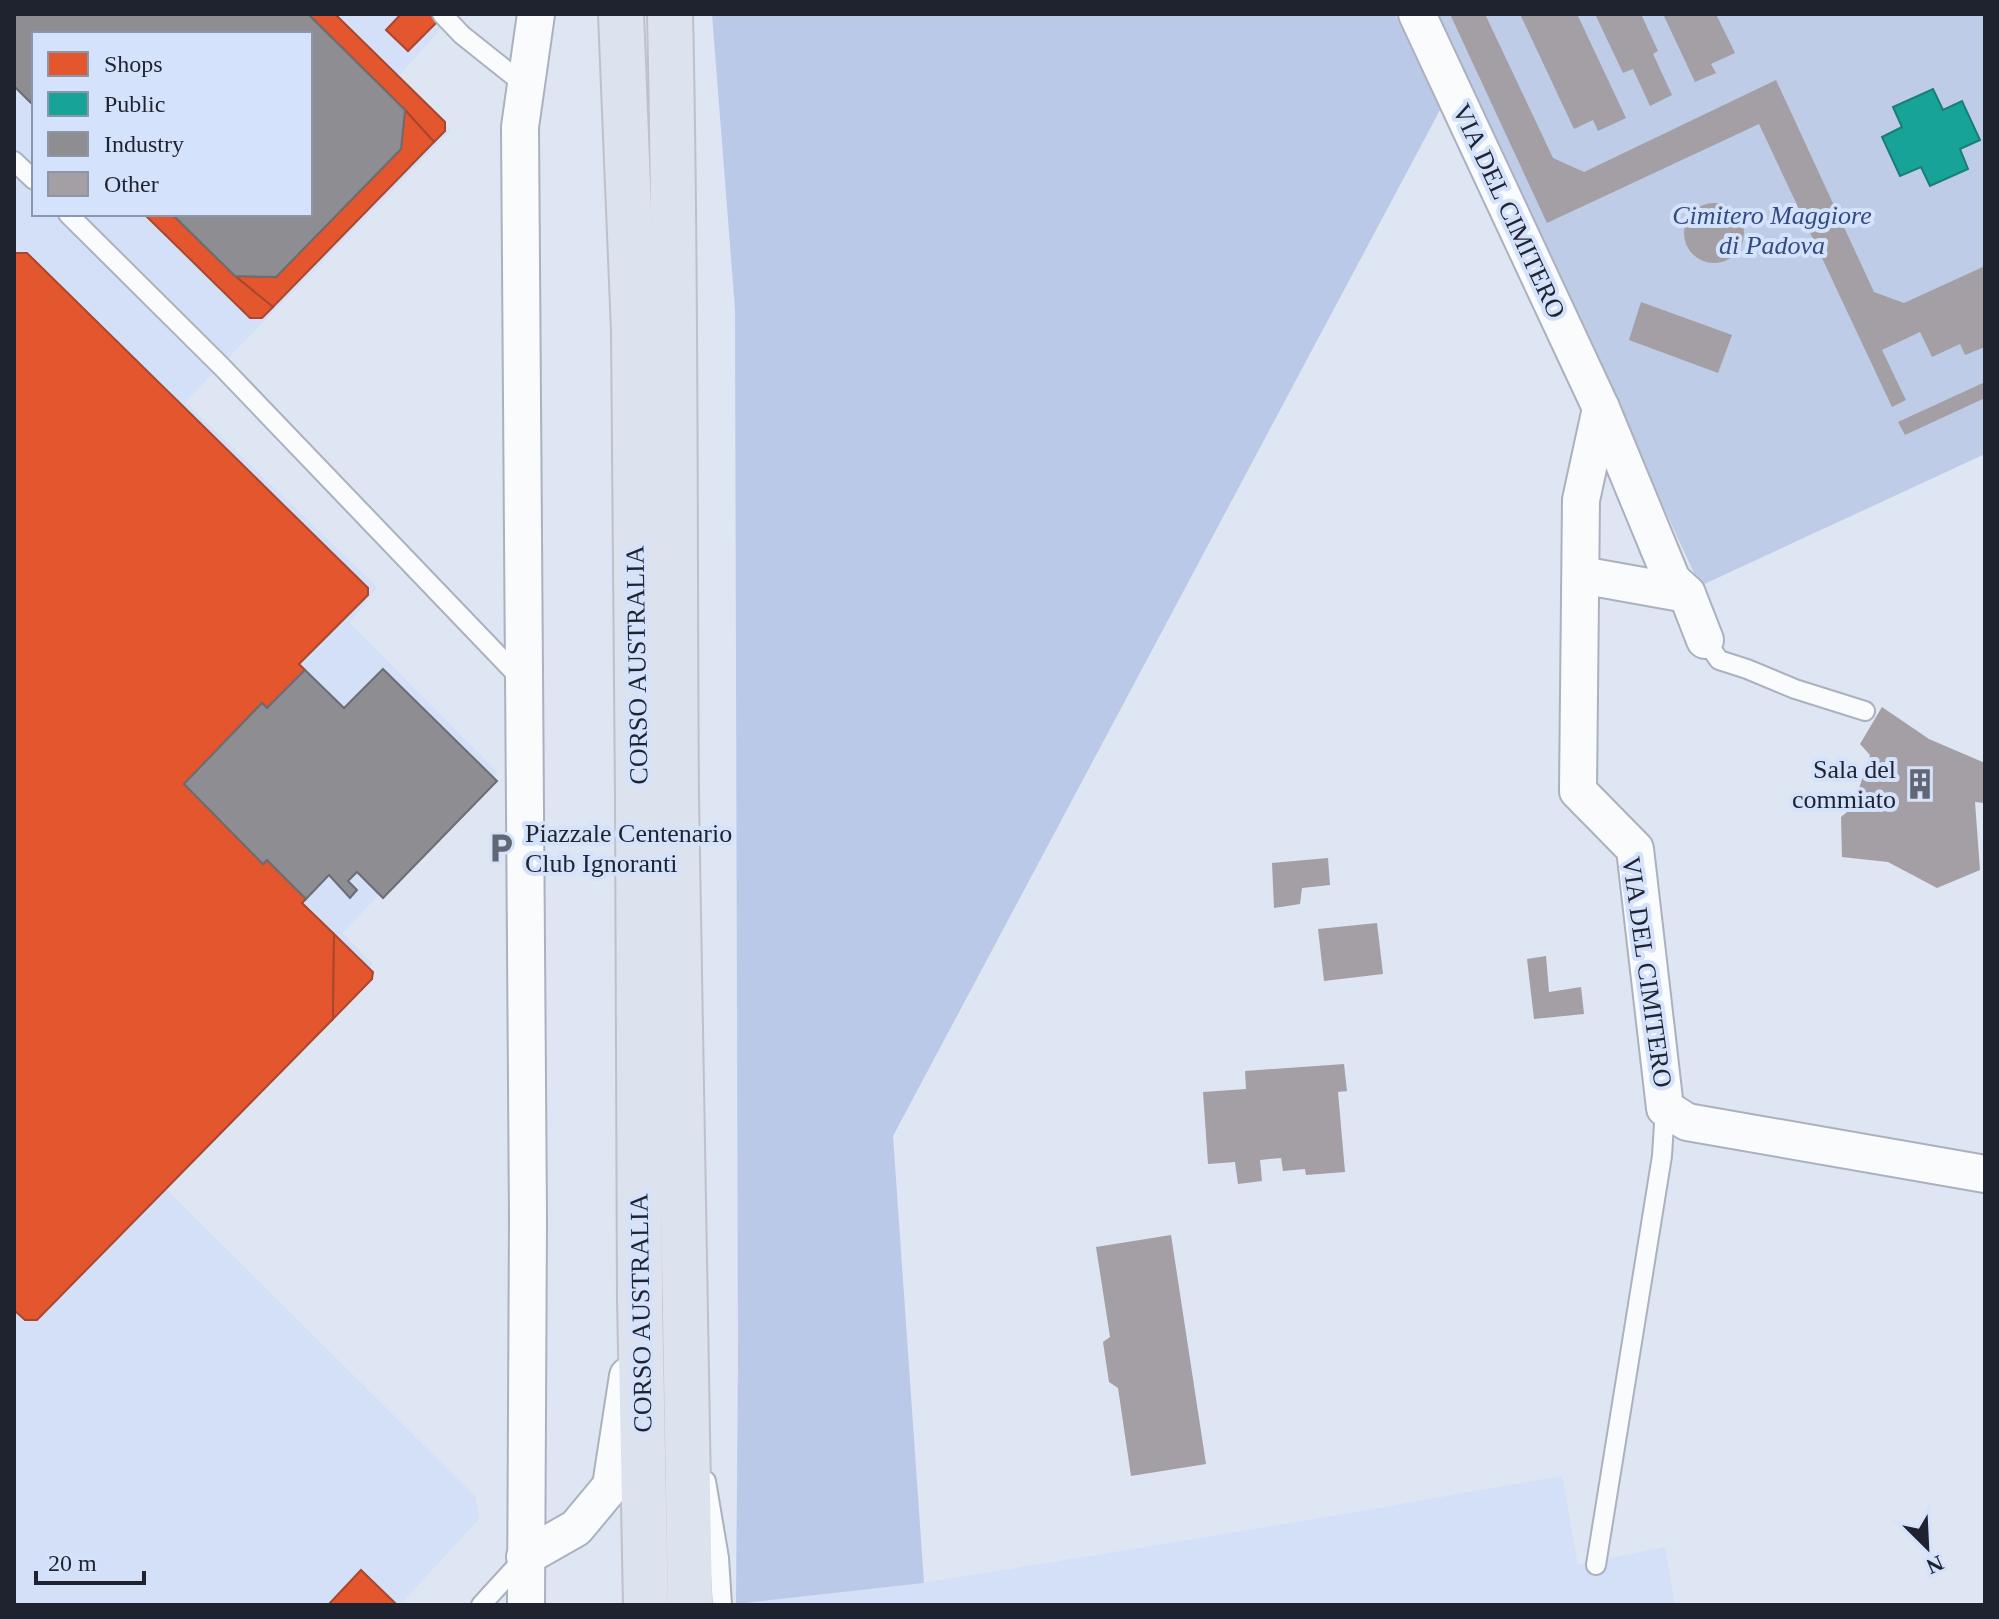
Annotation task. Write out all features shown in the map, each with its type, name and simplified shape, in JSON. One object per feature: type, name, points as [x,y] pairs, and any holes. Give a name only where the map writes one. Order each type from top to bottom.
[{"type":"highway","name":"CORSO AUSTRALIA","points":[[621,14],[634,331],[640,1300],[646,1605]]},
{"type":"highway","name":"CORSO AUSTRALIA","points":[[670,14],[675,289],[676,797],[683,1347],[690,1605]]},
{"type":"street","points":[[526,1605],[528,1219],[520,127],[536,14]]},
{"type":"street","name":"VIA DEL CIMITERO","points":[[1417,14],[1601,408],[1672,580],[1687,594],[1705,640]]},
{"type":"street","name":"VIA DEL CIMITERO","points":[[1601,408],[1581,500],[1578,791],[1635,849],[1665,1108],[1687,1122],[1985,1174]]},
{"type":"street","points":[[1581,575],[1687,594]]},
{"type":"street","points":[[525,1557],[576,1528],[611,1486],[640,1300]]},
{"type":"lane","points":[[442,14],[462,35],[526,86]]},
{"type":"lane","points":[[14,161],[32,178]]},
{"type":"lane","points":[[70,216],[222,367],[524,682]]},
{"type":"lane","points":[[1705,640],[1719,660],[1865,711]]},
{"type":"lane","points":[[1596,1565],[1662,1156],[1665,1108]]},
{"type":"lane","points":[[683,1347],[719,1558],[722,1605]]},
{"type":"lane","points":[[481,1605],[525,1557]]},
{"type":"shaded area","points":[[14,14],[454,14],[397,78],[451,130],[185,402],[377,587],[350,623],[498,773],[342,933],[373,964],[159,1182],[475,1496],[479,1519],[400,1605],[14,1605]]},
{"type":"shaded area","points":[[712,14],[1395,14],[1440,110],[893,1136],[924,1583],[736,1604],[735,309]]},
{"type":"shaded area","points":[[1562,1476],[1578,1565],[1665,1547],[1675,1605],[736,1605],[924,1583]]},
{"type":"green space","name":"Cimitero Maggiore di Padova","points":[[1435,14],[1985,14],[1985,454],[1700,586]]},
{"type":"building: Shops","points":[[308,14],[335,14],[445,122],[445,131],[434,142]]},
{"type":"building: Shops","points":[[401,14],[445,14],[408,51],[386,30]]},
{"type":"building: Shops","points":[[405,110],[434,142],[273,307],[235,276],[276,277],[401,149]]},
{"type":"building: Shops","points":[[146,216],[174,216],[235,276],[273,307],[262,318],[250,318]]},
{"type":"building: Shops","points":[[16,253],[27,253],[368,588],[368,595],[299,664],[305,670],[267,708],[262,703],[184,784],[263,864],[267,860],[306,899],[302,903],[334,934],[333,1019],[37,1320],[25,1320],[14,1310]]},
{"type":"building: Shops","points":[[334,934],[373,972],[372,979],[333,1019]]},
{"type":"building: Shops","points":[[361,1570],[396,1604],[396,1605],[328,1605]]},
{"type":"building: Public","points":[[1933,89],[1943,110],[1962,101],[1980,140],[1960,149],[1968,169],[1930,186],[1921,167],[1900,176],[1882,137],[1902,127],[1893,107]]},
{"type":"building: Industry","points":[[14,14],[308,14],[405,110],[401,149],[276,277],[235,276],[174,216],[312,216],[312,32],[32,32],[32,104],[14,86]]},
{"type":"building: Industry","points":[[383,669],[497,781],[383,898],[357,872],[348,881],[357,890],[350,898],[329,875],[306,899],[267,860],[263,864],[184,784],[262,703],[267,708],[305,670],[344,708]]},
{"type":"building: Other","points":[[1450,14],[1485,14],[1553,158],[1584,172],[1776,80],[1874,292],[1904,303],[1985,266],[1985,347],[1965,355],[1960,344],[1932,357],[1920,332],[1882,350],[1906,400],[1892,407],[1759,124],[1547,223]]},
{"type":"building: Other","points":[[1520,14],[1577,14],[1626,118],[1598,131],[1593,120],[1574,129]]},
{"type":"building: Other","points":[[1595,14],[1641,14],[1658,51],[1653,54],[1672,95],[1650,106],[1633,69],[1623,73]]},
{"type":"building: Other","points":[[1663,14],[1716,14],[1735,53],[1711,64],[1716,73],[1695,82]]},
{"type":"building: Other","points":[[1714,203],[1725,205],[1735,212],[1742,222],[1742,244],[1735,254],[1725,261],[1714,263],[1703,261],[1693,254],[1686,244],[1684,233],[1686,222],[1693,212],[1703,205]]},
{"type":"building: Other","points":[[1641,302],[1732,335],[1718,373],[1629,340]]},
{"type":"building: Other","points":[[1985,382],[1985,398],[1905,435],[1898,422]]},
{"type":"building: Other","name":"Sala del commiato","points":[[1882,707],[1929,739],[1985,763],[1985,803],[1975,802],[1980,870],[1937,888],[1888,862],[1842,857],[1841,817],[1853,807],[1870,755],[1860,744]]},
{"type":"building: Other","points":[[1328,858],[1330,885],[1302,888],[1300,904],[1274,908],[1272,863]]},
{"type":"building: Other","points":[[1377,923],[1383,974],[1324,981],[1318,929]]},
{"type":"building: Other","points":[[1546,956],[1549,992],[1581,987],[1584,1014],[1534,1019],[1527,959]]},
{"type":"building: Other","points":[[1344,1064],[1347,1091],[1338,1092],[1345,1172],[1306,1175],[1305,1169],[1283,1171],[1281,1158],[1260,1160],[1262,1181],[1238,1184],[1235,1162],[1208,1164],[1203,1092],[1246,1089],[1245,1071]]},
{"type":"building: Other","points":[[1171,1235],[1206,1464],[1131,1476],[1118,1388],[1109,1382],[1103,1342],[1110,1337],[1096,1247]]},
{"type":"place","name":"Sala del commiato","points":[[1920,784]]},
{"type":"place","name":"Piazzale Centenario Club Ignoranti","points":[[501,848]]}]
